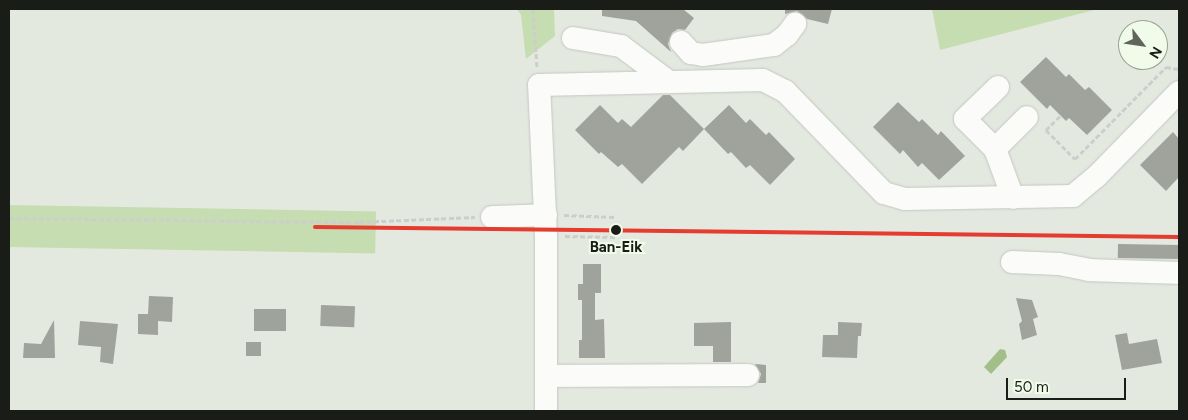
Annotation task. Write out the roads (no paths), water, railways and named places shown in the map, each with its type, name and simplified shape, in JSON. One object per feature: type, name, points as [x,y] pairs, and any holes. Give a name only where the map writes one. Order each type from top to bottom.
[{"type":"street","points":[[680,42],[691,53],[703,55],[774,45],[787,35],[795,24]]},
{"type":"street","points":[[573,38],[621,46],[668,81]]},
{"type":"street","points":[[736,50],[739,79]]},
{"type":"street","points":[[546,411],[546,226],[538,85],[739,79],[763,80],[785,91],[884,193],[906,199],[1073,196],[1097,176],[1179,92]]},
{"type":"street","points":[[998,87],[965,119],[994,149],[1013,198]]},
{"type":"street","points":[[994,149],[1027,117]]},
{"type":"street","points":[[492,217],[546,226]]},
{"type":"street","points":[[1012,262],[1059,264],[1089,270],[1179,273]]},
{"type":"street","points":[[546,376],[748,375]]},
{"type":"place","name":"Ban-Eik","points":[[616,230]]}]
